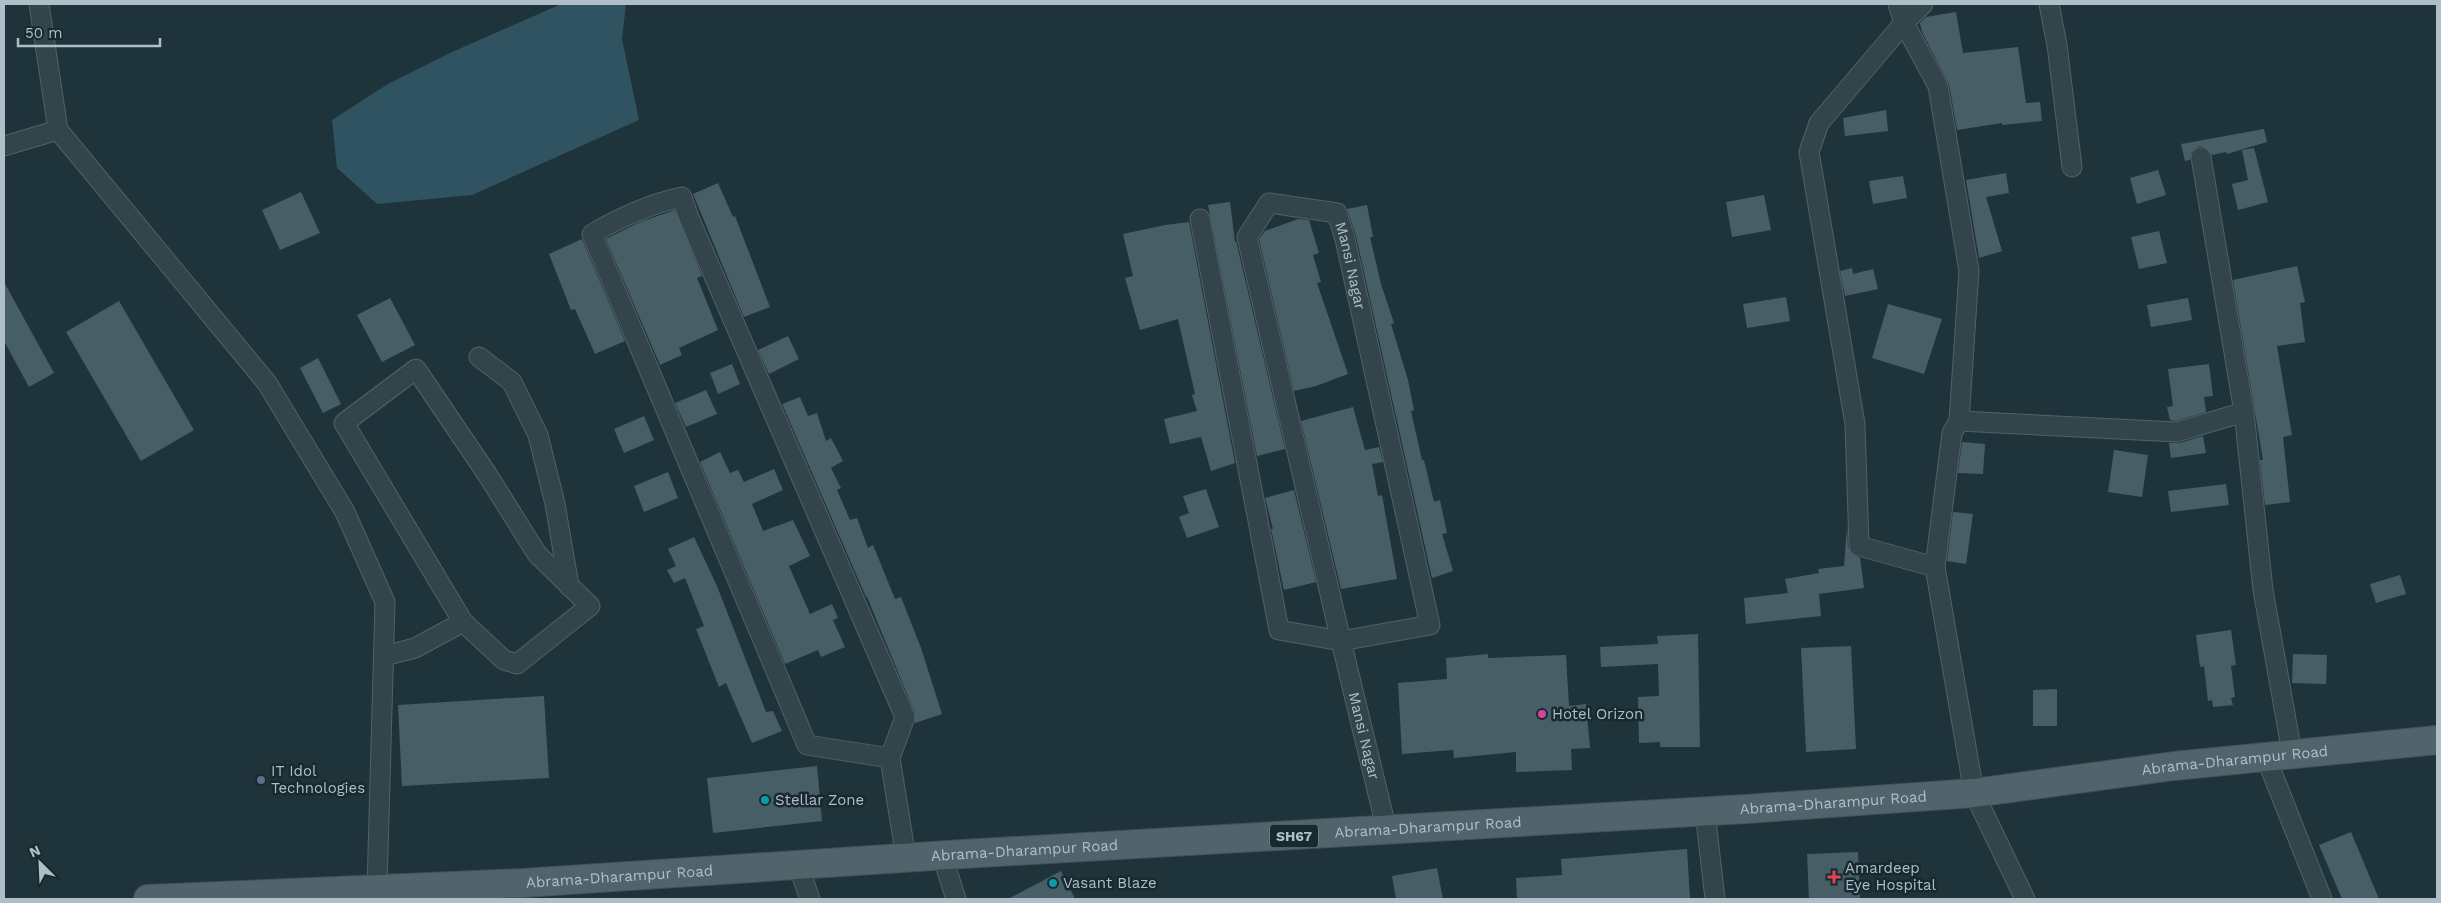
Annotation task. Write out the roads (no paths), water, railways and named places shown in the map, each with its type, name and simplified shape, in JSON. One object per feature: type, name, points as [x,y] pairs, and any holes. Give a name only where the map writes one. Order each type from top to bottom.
[{"type":"main road","name":"Abrama-Dharampur Road","points":[[148,899],[297,896],[377,889],[523,883],[942,855],[1705,812],[1974,793],[2292,752],[2437,740]]},
{"type":"street","points":[[39,4],[58,130],[267,383],[346,512],[386,602],[377,889]]},
{"type":"street","points":[[1898,4],[1904,23],[1938,86],[1969,270],[1959,421],[1952,433],[1935,567],[1974,793],[2025,899]]},
{"type":"street","points":[[1923,4],[1904,23],[1820,123],[1810,152],[1855,424],[1859,546],[1935,567]]},
{"type":"street","points":[[2049,4],[2058,45],[2072,167]]},
{"type":"street","points":[[4,146],[58,130]]},
{"type":"street","points":[[2201,157],[2244,412],[2263,590],[2292,752]]},
{"type":"street","points":[[890,758],[807,745],[592,234],[630,213],[655,202],[682,197],[693,227],[905,716],[890,758],[906,858]]},
{"type":"street","name":"Mansi Nagar","points":[[1200,219],[1279,630],[1341,641],[1430,625],[1345,239],[1337,213],[1269,203],[1247,237],[1341,641],[1387,831]]},
{"type":"street","points":[[479,358],[512,382],[538,435],[555,504],[570,586]]},
{"type":"street","points":[[416,369],[487,474],[537,554],[590,606],[517,664],[504,660],[463,622],[344,423],[416,369]]},
{"type":"street","points":[[1959,421],[2177,432],[2244,412]]},
{"type":"street","points":[[384,656],[414,648],[463,622]]},
{"type":"street","points":[[2265,756],[2322,899]]},
{"type":"street","points":[[1705,812],[1715,899]]},
{"type":"street","points":[[942,855],[956,899]]},
{"type":"street","points":[[798,865],[810,899]]},
{"type":"water","points":[[561,4],[626,4],[622,39],[639,120],[472,195],[377,204],[337,168],[332,120],[388,84],[450,53]]},
{"type":"place","name":"Hotel Orizon","points":[[1542,714]]},
{"type":"place","name":"IT Idol Technologies","points":[[261,780]]},
{"type":"place","name":"Stellar Zone","points":[[765,800]]},
{"type":"place","name":"Amardeep Eye Hospital","points":[[1834,877]]},
{"type":"place","name":"Vasant Blaze","points":[[1053,883]]}]
